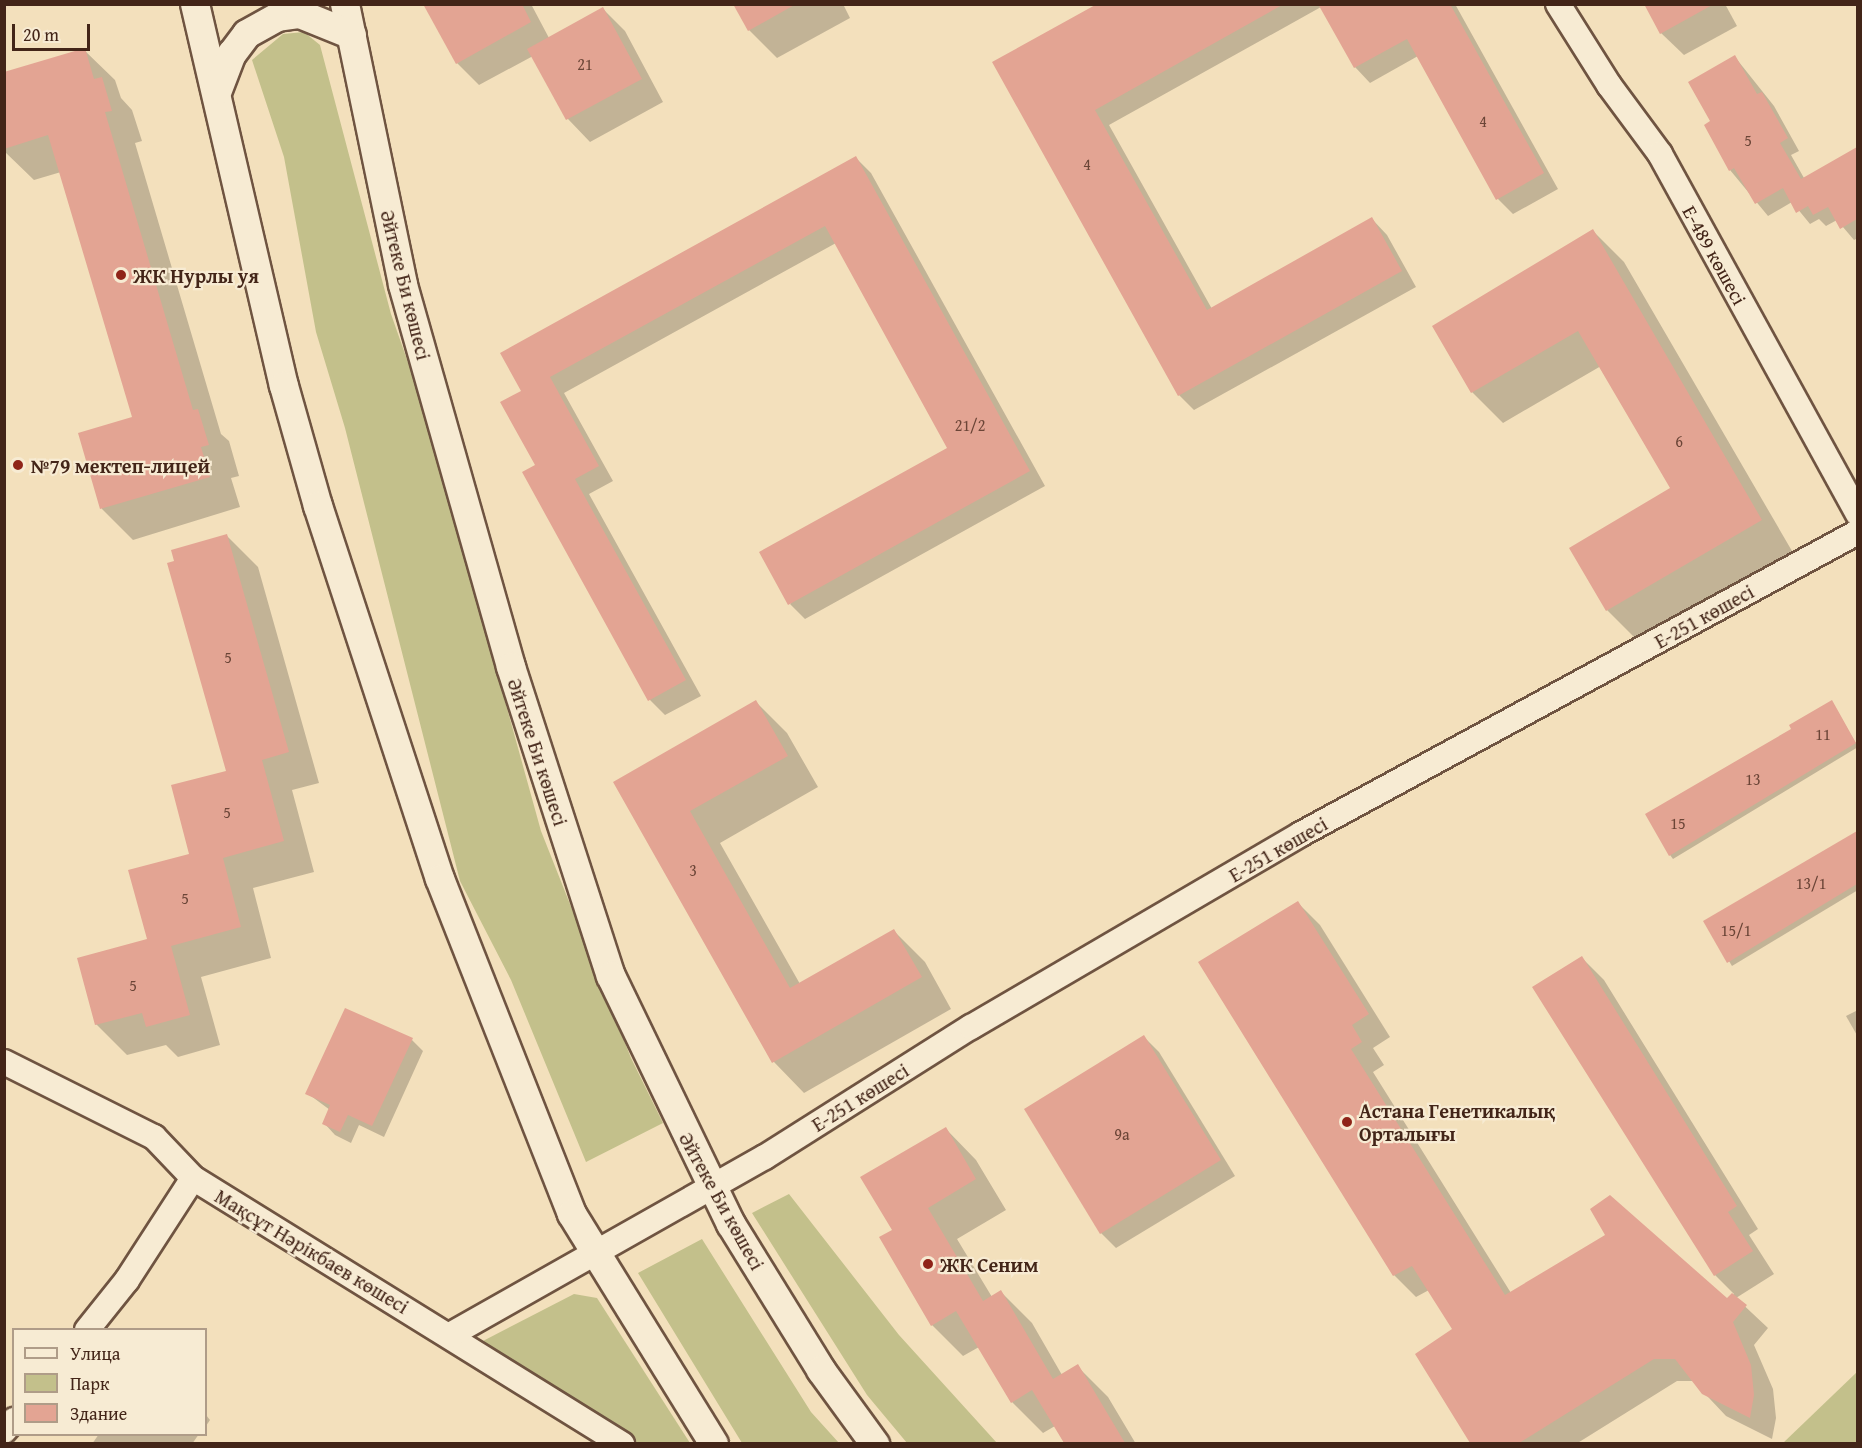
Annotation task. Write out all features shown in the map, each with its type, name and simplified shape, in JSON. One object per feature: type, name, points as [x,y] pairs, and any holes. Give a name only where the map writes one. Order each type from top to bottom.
[{"type":"street","points":[[195,4],[218,90],[284,386],[318,506],[441,879],[573,1214],[714,1443]]},
{"type":"street","name":"Әйтеке Би көшесі","points":[[345,4],[403,285],[511,667],[611,976],[710,1187],[821,1370],[875,1443]]},
{"type":"street","name":"Е-489 көшесі","points":[[1558,4],[1609,85],[1660,154],[1857,514]]},
{"type":"street","points":[[218,90],[232,54],[247,34],[278,16],[300,15],[352,35]]},
{"type":"street","name":"Е-251 көшесі","points":[[450,1335],[710,1187],[971,1027],[1301,834],[1857,532]]},
{"type":"street","name":"Мақсұт Нәрікбаев көшесі","points":[[4,1062],[154,1137],[193,1178],[622,1443]]},
{"type":"street","points":[[88,1328],[127,1280],[193,1178]]},
{"type":"green space","points":[[304,32],[320,45],[391,314],[423,405],[541,831],[631,1058],[663,1123],[586,1162],[511,980],[460,881],[345,428],[316,332],[284,157],[252,60],[283,34]]},
{"type":"green space","points":[[789,1194],[899,1335],[997,1443],[907,1443],[867,1395],[752,1213]]},
{"type":"green space","points":[[702,1239],[811,1412],[839,1443],[742,1443],[638,1273]]},
{"type":"green space","points":[[574,1294],[597,1298],[690,1443],[635,1443],[481,1342]]},
{"type":"green space","points":[[1857,1372],[1857,1443],[1783,1443]]},
{"type":"building","points":[[423,4],[522,4],[531,22],[456,64]]},
{"type":"building","points":[[733,4],[796,4],[748,31]]},
{"type":"building","points":[[1097,4],[1284,4],[1095,110],[1207,310],[1372,217],[1402,271],[1178,396],[992,62]]},
{"type":"building","points":[[1318,4],[1450,4],[1544,173],[1496,200],[1407,39],[1354,68]]},
{"type":"building","points":[[1644,4],[1714,4],[1660,34]]},
{"type":"building","points":[[603,7],[642,79],[566,120],[527,49]]},
{"type":"building","name":"ЖК Нурлы уя","points":[[85,48],[94,79],[102,77],[112,111],[105,112],[193,410],[198,409],[209,445],[201,447],[210,477],[100,509],[78,433],[132,417],[48,135],[4,149],[4,72]]},
{"type":"building","points":[[1735,55],[1757,94],[1762,92],[1788,138],[1780,143],[1801,179],[1857,147],[1857,219],[1840,229],[1828,207],[1813,215],[1808,206],[1796,213],[1783,188],[1755,204],[1734,168],[1729,171],[1704,125],[1710,121],[1688,82]]},
{"type":"building","points":[[856,156],[1030,471],[788,605],[759,552],[947,448],[825,226],[550,377],[599,466],[575,479],[686,680],[648,701],[522,472],[535,465],[500,402],[521,391],[500,353]]},
{"type":"building","points":[[1593,229],[1762,520],[1606,611],[1569,548],[1670,488],[1578,331],[1471,393],[1432,326]]},
{"type":"building","points":[[227,534],[289,752],[262,760],[284,841],[223,858],[241,927],[171,946],[190,1015],[146,1027],[142,1013],[95,1025],[77,958],[147,939],[128,870],[189,854],[171,785],[226,771],[167,563],[174,561],[171,550]]},
{"type":"building","points":[[756,700],[788,756],[690,811],[790,988],[894,929],[922,977],[772,1063],[613,782]]},
{"type":"building","points":[[1832,700],[1856,743],[1669,856],[1645,814],[1791,729],[1789,725]]},
{"type":"building","points":[[1857,831],[1857,884],[1727,963],[1703,921]]},
{"type":"building","name":"Астана Генетикалық Орталығы","points":[[1298,901],[1369,1014],[1352,1025],[1362,1042],[1351,1049],[1505,1295],[1605,1235],[1590,1209],[1610,1195],[1727,1298],[1732,1293],[1747,1305],[1733,1322],[1751,1365],[1754,1395],[1750,1418],[1702,1394],[1675,1359],[1654,1359],[1519,1443],[1470,1443],[1415,1354],[1452,1329],[1412,1266],[1393,1276],[1198,962]]},
{"type":"building","points":[[1582,956],[1737,1206],[1728,1212],[1753,1251],[1714,1276],[1532,987]]},
{"type":"building","points":[[345,1008],[413,1038],[372,1126],[348,1115],[340,1132],[322,1124],[330,1105],[305,1094]]},
{"type":"building","points":[[1144,1035],[1221,1160],[1100,1234],[1024,1109]]},
{"type":"building","name":"ЖК Сеним","points":[[946,1127],[976,1179],[928,1208],[983,1301],[1001,1290],[1053,1379],[1078,1364],[1125,1443],[1064,1443],[1032,1390],[1011,1403],[956,1311],[931,1326],[879,1237],[892,1230],[860,1177]]},
{"type":"place","name":"ЖК Нурлы уя","points":[[121,275]]},
{"type":"place","name":"№79 мектеп-лицей","points":[[18,465]]},
{"type":"place","name":"Астана Генетикалық Орталығы","points":[[1347,1122]]},
{"type":"place","name":"ЖК Сеним","points":[[928,1264]]}]
